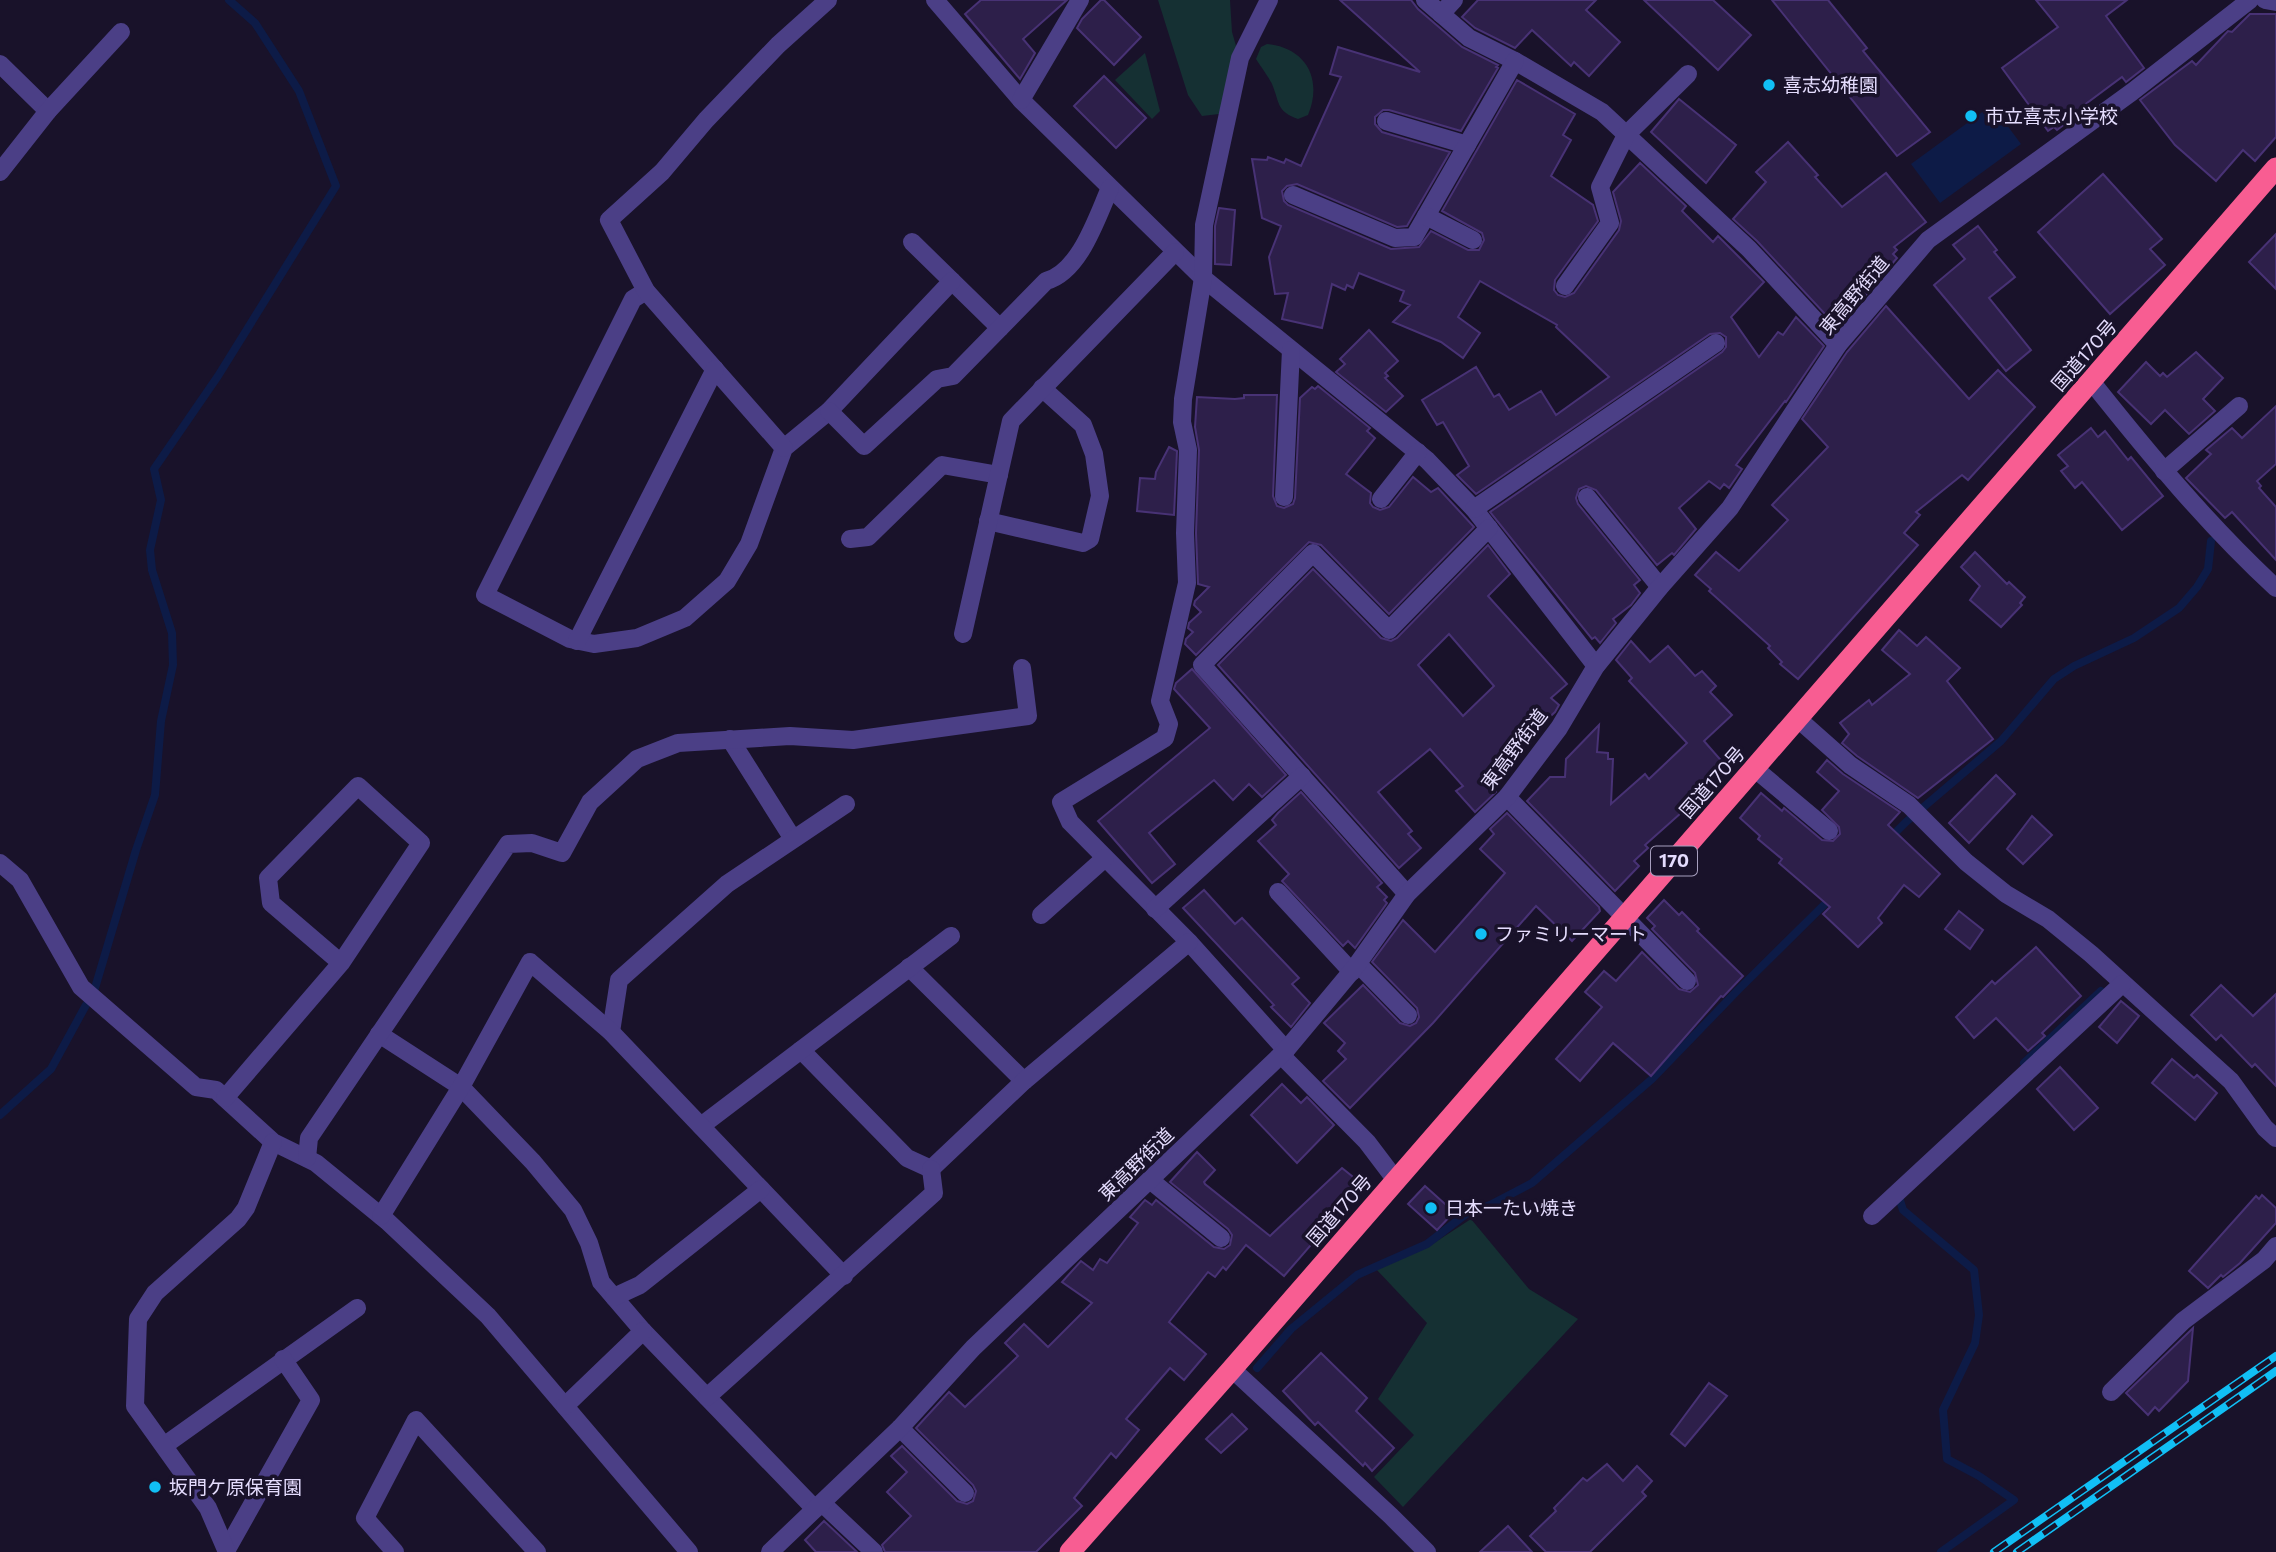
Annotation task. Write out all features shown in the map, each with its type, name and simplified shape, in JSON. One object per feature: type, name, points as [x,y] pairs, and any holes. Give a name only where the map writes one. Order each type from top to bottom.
[{"type":"highway","name":"国道170号","points":[[1070,1552],[2276,168]]},
{"type":"street","points":[[784,448],[646,291],[609,220],[662,172],[706,120],[778,44],[828,0]]},
{"type":"street","points":[[935,0],[1021,100],[1203,278],[1419,453],[1474,509],[1595,666]]},
{"type":"street","points":[[1021,100],[1080,0]]},
{"type":"street","points":[[1269,0],[1240,58],[1204,225],[1203,278],[1183,399],[1182,422],[1188,450],[1185,533],[1187,583],[1160,701],[1169,724],[1165,737],[1061,802],[1070,822],[1189,942],[1284,1052],[1367,1142],[1395,1179]]},
{"type":"street","points":[[1425,0],[1469,38],[1515,61],[1602,113],[1749,249],[1838,345]]},
{"type":"street","points":[[1441,13],[1454,0]]},
{"type":"street","name":"東高野街道","points":[[770,1552],[900,1428],[974,1348],[1284,1052],[1355,968],[1407,894],[1507,797],[1559,728],[1595,666],[1730,508],[1838,345],[1928,240],[2132,92],[2250,0]]},
{"type":"street","points":[[2265,0],[2276,2]]},
{"type":"street","points":[[0,173],[48,111],[121,32]]},
{"type":"street","points":[[1293,194],[1395,238],[1414,237],[1515,61]]},
{"type":"street","points":[[0,64],[48,111]]},
{"type":"street","points":[[1565,286],[1610,223],[1600,187],[1626,135],[1688,74]]},
{"type":"street","points":[[1386,121],[1467,145]]},
{"type":"street","points":[[829,411],[864,446],[937,379],[953,376],[1046,281],[1057,278],[1082,249],[1110,188]]},
{"type":"street","points":[[1426,216],[1473,240]]},
{"type":"street","points":[[912,242],[1000,328]]},
{"type":"street","points":[[963,634],[1011,421],[1175,251]]},
{"type":"street","points":[[646,291],[633,299],[485,595],[578,641],[594,644],[637,638],[685,618],[727,581],[749,544],[784,448],[829,411],[952,281]]},
{"type":"street","points":[[1474,509],[1716,343]]},
{"type":"street","points":[[1284,497],[1291,350]]},
{"type":"street","points":[[578,641],[715,369]]},
{"type":"street","points":[[2091,382],[2220,535],[2276,587]]},
{"type":"street","points":[[988,521],[1083,543],[1090,539],[1100,496],[1094,454],[1083,425],[1042,388]]},
{"type":"street","points":[[2164,471],[2239,406]]},
{"type":"street","points":[[1381,499],[1419,453]]},
{"type":"street","points":[[850,539],[867,537],[942,465],[999,475]]},
{"type":"street","points":[[1587,497],[1660,587]]},
{"type":"street","points":[[1407,894],[1202,665],[1313,553],[1389,630],[1489,528]]},
{"type":"street","points":[[307,1158],[309,1138],[508,844],[533,843],[562,853],[590,802],[637,759],[678,743],[790,736],[853,740],[1028,716],[1022,668]]},
{"type":"street","points":[[1797,718],[1850,765],[1909,805],[1966,862],[2006,894],[2048,919],[2231,1081],[2265,1128],[2276,1138]]},
{"type":"street","points":[[730,739],[793,839]]},
{"type":"street","points":[[1754,768],[1829,831]]},
{"type":"street","points":[[1155,909],[1302,776]]},
{"type":"street","points":[[225,1098],[341,963],[421,844],[358,786],[268,878],[271,903],[341,963]]},
{"type":"street","points":[[1507,797],[1687,981]]},
{"type":"street","points":[[611,1032],[619,980],[727,884],[846,804]]},
{"type":"street","points":[[1041,915],[1105,858]]},
{"type":"street","points":[[0,863],[20,880],[81,987],[196,1087],[216,1090],[273,1142],[316,1163],[381,1216],[488,1316],[689,1552]]},
{"type":"street","points":[[1278,892],[1355,968],[1408,1015]]},
{"type":"street","points":[[701,1126],[951,936]]},
{"type":"street","points":[[931,1169],[1024,1082],[1189,942]]},
{"type":"street","points":[[381,1216],[461,1087],[530,962],[611,1032],[844,1276]]},
{"type":"street","points":[[909,967],[1024,1082]]},
{"type":"street","points":[[1872,1216],[2122,984]]},
{"type":"street","points":[[379,1034],[461,1087],[533,1162],[573,1210],[589,1243],[601,1282],[643,1331],[707,1398],[819,1506],[874,1552]]},
{"type":"street","points":[[801,1050],[907,1158],[931,1169]]},
{"type":"street","points":[[226,1551],[208,1508],[135,1406],[138,1319],[155,1293],[238,1219],[246,1208],[273,1142]]},
{"type":"street","points":[[707,1398],[933,1193],[931,1169]]},
{"type":"street","points":[[1150,1180],[1221,1238]]},
{"type":"street","points":[[614,1297],[640,1285],[761,1189]]},
{"type":"street","points":[[2111,1392],[2183,1321],[2264,1260],[2276,1245]]},
{"type":"street","points":[[165,1445],[357,1308]]},
{"type":"street","points":[[565,1406],[643,1331]]},
{"type":"street","points":[[226,1551],[311,1400],[283,1359]]},
{"type":"street","points":[[1232,1369],[1427,1552]]},
{"type":"street","points":[[395,1552],[365,1518],[416,1420],[537,1552]]},
{"type":"street","points":[[900,1428],[965,1493]]},
{"type":"green space","points":[[1158,0],[1230,0],[1232,32],[1241,63],[1219,114],[1202,116],[1188,95]]},
{"type":"green space","points":[[1267,44],[1292,52],[1308,68],[1313,89],[1308,115],[1298,119],[1286,113],[1280,106],[1272,84],[1256,59],[1261,47]]},
{"type":"green space","points":[[1145,53],[1160,111],[1152,119],[1115,80]]},
{"type":"green space","points":[[1471,1219],[1529,1289],[1578,1319],[1403,1507],[1374,1477],[1414,1435],[1378,1399],[1427,1323],[1376,1269],[1428,1247]]},
{"type":"water","points":[[1992,105],[2021,144],[1940,203],[1911,164]]},
{"type":"building","points":[[981,0],[1067,0],[1023,39],[1035,53],[1020,79],[965,14]]},
{"type":"building","points":[[1101,0],[1141,37],[1114,65],[1077,28]]},
{"type":"building","points":[[1340,0],[1411,0],[1462,47],[1498,65],[1498,68],[1461,131],[1389,110],[1383,110],[1375,117],[1375,124],[1382,132],[1450,152],[1407,226],[1397,227],[1297,184],[1287,186],[1282,191],[1284,201],[1288,205],[1391,249],[1419,247],[1431,231],[1468,250],[1479,250],[1484,240],[1482,233],[1442,211],[1517,80],[1575,114],[1563,135],[1571,140],[1551,176],[1593,205],[1598,221],[1555,280],[1554,290],[1558,295],[1565,297],[1574,293],[1619,230],[1621,221],[1613,192],[1640,163],[1686,206],[1682,211],[1713,242],[1718,236],[1764,282],[1731,317],[1759,357],[1778,332],[1783,335],[1796,317],[1824,346],[1786,402],[1736,465],[1742,469],[1729,488],[1724,484],[1720,489],[1709,481],[1679,508],[1696,529],[1674,555],[1672,553],[1657,565],[1596,490],[1586,486],[1579,489],[1576,498],[1578,504],[1640,580],[1634,585],[1640,593],[1631,605],[1613,619],[1616,623],[1600,643],[1595,637],[1592,639],[1490,512],[1722,352],[1726,347],[1726,337],[1720,333],[1710,334],[1476,494],[1457,475],[1469,466],[1443,422],[1437,425],[1422,400],[1476,367],[1494,397],[1499,394],[1509,410],[1541,391],[1556,415],[1609,377],[1556,327],[1557,325],[1480,281],[1458,317],[1480,333],[1463,358],[1441,342],[1393,322],[1410,305],[1400,301],[1404,291],[1359,273],[1353,288],[1347,285],[1345,290],[1332,284],[1322,328],[1282,319],[1288,293],[1275,294],[1269,257],[1281,226],[1262,218],[1252,159],[1267,160],[1268,157],[1284,163],[1286,159],[1301,166],[1341,77],[1330,74],[1338,47],[1420,72]]},
{"type":"building","points":[[1478,0],[1596,0],[1586,10],[1620,42],[1589,76],[1574,62],[1571,66],[1532,30],[1515,48],[1475,28],[1462,17]]},
{"type":"building","points":[[1644,0],[1713,0],[1751,35],[1718,70]]},
{"type":"building","points":[[1772,0],[1828,0],[1867,48],[1863,51],[1930,132],[1897,156]]},
{"type":"building","points":[[2036,0],[2127,0],[2106,16],[2144,68],[2126,82],[2122,77],[2083,106],[2085,109],[2057,130],[2054,127],[2048,131],[2002,68],[2058,27]]},
{"type":"building","points":[[2250,14],[2276,14],[2276,137],[2255,161],[2243,150],[2216,181],[2175,145],[2140,100],[2192,61],[2196,65],[2228,31],[2232,32]]},
{"type":"building","points":[[1104,76],[1146,118],[1116,148],[1074,106]]},
{"type":"building","points":[[1679,99],[1736,145],[1706,183],[1651,132]]},
{"type":"building","points":[[1788,142],[1842,207],[1886,173],[1926,222],[1894,247],[1897,250],[1893,254],[1897,258],[1838,328],[1733,219],[1766,182],[1756,172]]},
{"type":"building","points":[[2103,174],[2162,239],[2150,249],[2165,265],[2110,314],[2038,232]]},
{"type":"building","points":[[1219,208],[1235,210],[1231,265],[1215,264],[1215,226]]},
{"type":"building","points":[[1978,226],[1997,250],[1994,252],[2015,277],[1989,298],[2031,350],[2006,371],[1934,285],[1965,259],[1953,245]]},
{"type":"building","points":[[2276,234],[2276,289],[2249,262]]},
{"type":"building","points":[[1886,306],[1969,399],[1998,370],[2035,407],[1968,480],[1962,475],[1916,512],[1920,515],[1904,533],[1918,545],[1798,679],[1780,664],[1782,662],[1768,648],[1770,646],[1695,575],[1716,552],[1739,571],[1788,520],[1772,505],[1828,447],[1802,419],[1847,352]]},
{"type":"building","points":[[1369,330],[1398,361],[1385,373],[1388,376],[1385,378],[1403,396],[1386,412],[1336,372],[1345,364],[1340,359]]},
{"type":"building","points":[[2196,352],[2223,378],[2203,399],[2215,411],[2189,434],[2165,410],[2151,424],[2118,392],[2146,362],[2160,376],[2163,373],[2167,377]]},
{"type":"building","points":[[1318,386],[1370,428],[1367,431],[1375,438],[1346,474],[1371,493],[1370,503],[1373,507],[1380,510],[1389,507],[1413,477],[1431,492],[1438,488],[1474,527],[1389,614],[1321,545],[1309,542],[1196,655],[1185,644],[1193,632],[1188,628],[1189,623],[1201,612],[1194,605],[1195,601],[1209,587],[1198,584],[1196,533],[1199,450],[1195,427],[1197,397],[1235,399],[1244,398],[1244,395],[1277,395],[1273,496],[1277,506],[1284,508],[1293,504],[1295,498],[1300,398],[1312,387],[1315,389]]},
{"type":"building","points":[[2276,406],[2276,464],[2257,481],[2261,486],[2259,488],[2276,507],[2276,560],[2232,512],[2225,518],[2186,478],[2211,454],[2206,450],[2232,428],[2242,438]]},
{"type":"building","points":[[2091,428],[2098,437],[2105,431],[2128,460],[2131,457],[2163,496],[2122,530],[2082,482],[2075,488],[2061,471],[2068,466],[2058,455]]},
{"type":"building","points":[[1169,447],[1177,451],[1174,515],[1137,511],[1140,478],[1155,479]]},
{"type":"building","points":[[1488,545],[1510,574],[1488,596],[1567,684],[1551,698],[1559,705],[1555,712],[1484,777],[1496,792],[1475,812],[1456,791],[1463,786],[1430,749],[1378,792],[1412,831],[1408,834],[1421,848],[1399,868],[1218,665],[1313,569],[1381,638],[1391,641]],"holes":[[[1449,634],[1494,686],[1463,716],[1418,665]]]},
{"type":"building","points":[[1975,552],[2007,584],[2009,582],[2025,597],[2020,603],[2022,605],[2001,627],[1970,600],[1980,586],[1961,567]]},
{"type":"building","points":[[1899,630],[1917,646],[1926,637],[1960,668],[1947,681],[1993,739],[1918,798],[1842,743],[1849,734],[1840,723],[1869,700],[1872,705],[1910,674],[1882,650]]},
{"type":"building","points":[[1631,641],[1650,662],[1668,646],[1695,676],[1702,671],[1716,686],[1710,692],[1732,715],[1704,741],[1725,765],[1707,780],[1710,783],[1679,811],[1681,813],[1645,845],[1648,848],[1634,861],[1639,866],[1615,891],[1527,801],[1550,777],[1565,777],[1566,759],[1599,725],[1597,752],[1608,753],[1608,759],[1613,759],[1611,804],[1645,774],[1649,779],[1687,743],[1629,681],[1632,678],[1616,660]]},
{"type":"building","points":[[1192,669],[1286,775],[1262,797],[1249,784],[1233,800],[1214,780],[1149,833],[1175,864],[1152,883],[1098,821],[1210,728],[1174,689],[1176,683]]},
{"type":"building","points":[[1827,760],[1843,774],[1900,812],[1888,825],[1940,874],[1919,897],[1904,885],[1878,918],[1882,923],[1858,947],[1823,914],[1830,907],[1779,863],[1782,859],[1758,839],[1760,836],[1740,818],[1761,793],[1782,811],[1784,808],[1822,840],[1833,841],[1840,834],[1839,827],[1822,810],[1839,791],[1817,772]]},
{"type":"building","points":[[1996,775],[2015,794],[1969,843],[1949,823]]},
{"type":"building","points":[[1301,792],[1382,883],[1377,887],[1387,897],[1384,900],[1387,903],[1355,948],[1348,941],[1343,946],[1282,881],[1289,874],[1258,841],[1276,825],[1272,820],[1278,813]]},
{"type":"building","points":[[1507,813],[1600,911],[1572,941],[1536,906],[1433,1023],[1350,1108],[1323,1081],[1346,1059],[1338,1051],[1345,1043],[1324,1023],[1363,985],[1400,1023],[1410,1026],[1416,1023],[1419,1017],[1417,1008],[1372,962],[1403,920],[1435,952],[1505,873],[1480,849],[1494,834],[1490,829]]},
{"type":"building","points":[[2032,816],[2052,835],[2023,864],[2007,849]]},
{"type":"building","points":[[1204,890],[1235,924],[1242,918],[1299,978],[1292,984],[1310,1003],[1291,1027],[1271,1007],[1274,1005],[1183,908]]},
{"type":"building","points":[[1664,900],[1679,915],[1682,912],[1699,929],[1697,931],[1743,976],[1721,996],[1651,1076],[1613,1043],[1580,1081],[1556,1059],[1602,1007],[1585,992],[1604,971],[1616,981],[1642,952],[1679,989],[1690,992],[1698,985],[1695,973],[1652,929],[1655,926],[1647,918]]},
{"type":"building","points":[[1959,911],[1983,930],[1970,949],[1945,929]]},
{"type":"building","points":[[2036,947],[2081,996],[2042,1033],[2045,1036],[2028,1051],[1996,1018],[1974,1038],[1956,1017],[1992,981],[1995,984]]},
{"type":"building","points":[[2221,985],[2253,1016],[2276,994],[2276,1086],[2255,1064],[2252,1067],[2221,1035],[2216,1040],[2191,1015]]},
{"type":"building","points":[[2121,1001],[2139,1016],[2117,1043],[2099,1027]]},
{"type":"building","points":[[2172,1059],[2194,1078],[2197,1075],[2217,1093],[2195,1120],[2152,1083]]},
{"type":"building","points":[[2060,1067],[2098,1108],[2074,1130],[2037,1089]]},
{"type":"building","points":[[1282,1084],[1301,1103],[1307,1097],[1334,1125],[1297,1163],[1251,1115]]},
{"type":"building","points":[[1197,1152],[1215,1170],[1205,1184],[1270,1236],[1342,1168],[1363,1185],[1284,1276],[1246,1245],[1226,1270],[1223,1267],[1215,1277],[1208,1272],[1169,1322],[1206,1354],[1184,1380],[1170,1368],[1126,1419],[1139,1430],[1116,1458],[1111,1453],[1074,1498],[1082,1506],[1036,1552],[885,1552],[882,1545],[911,1516],[887,1492],[907,1472],[891,1456],[902,1446],[957,1501],[967,1504],[973,1501],[976,1491],[973,1485],[916,1428],[949,1392],[965,1407],[1018,1356],[1005,1343],[1024,1324],[1048,1347],[1092,1303],[1062,1282],[1081,1261],[1093,1270],[1100,1259],[1107,1263],[1138,1223],[1130,1217],[1145,1200],[1152,1205],[1156,1200],[1214,1247],[1224,1249],[1230,1245],[1232,1235],[1228,1229],[1170,1182]]},
{"type":"building","name":"日本一たい焼き","points":[[1425,1186],[1454,1212],[1437,1230],[1408,1204]]},
{"type":"building","points":[[2262,1195],[2276,1208],[2276,1223],[2240,1263],[2223,1277],[2221,1275],[2208,1288],[2189,1271],[2256,1196],[2259,1199]]},
{"type":"building","points":[[2193,1328],[2188,1381],[2159,1411],[2155,1407],[2148,1415],[2126,1393]]},
{"type":"building","points":[[1321,1353],[1367,1398],[1356,1411],[1394,1448],[1372,1471],[1365,1463],[1363,1466],[1318,1422],[1315,1425],[1283,1391]]},
{"type":"building","points":[[1709,1383],[1727,1396],[1685,1446],[1671,1434]]},
{"type":"building","points":[[1232,1414],[1247,1429],[1221,1453],[1206,1439]]},
{"type":"building","points":[[1607,1464],[1623,1481],[1637,1466],[1652,1481],[1642,1492],[1646,1496],[1590,1552],[1546,1552],[1530,1536],[1556,1511],[1554,1508],[1583,1478],[1587,1481]]},
{"type":"building","points":[[824,1521],[857,1552],[816,1552],[805,1540]]},
{"type":"building","points":[[1508,1526],[1532,1552],[1480,1552]]},
{"type":"waterway","points":[[95,988],[155,795],[161,721],[173,665],[172,633],[152,570],[150,550],[161,500],[154,469],[218,376],[336,186],[299,91],[255,23],[229,0]]},
{"type":"waterway","points":[[1889,839],[2001,741],[2054,679],[2074,666],[2134,638],[2179,608],[2208,569],[2211,541]]},
{"type":"waterway","points":[[1257,1368],[1291,1329],[1357,1275],[1427,1244],[1466,1214],[1532,1183],[1652,1079],[1833,896]]},
{"type":"waterway","points":[[2024,1063],[2101,991]]},
{"type":"waterway","points":[[0,1115],[51,1069],[86,1005]]},
{"type":"waterway","points":[[1898,1194],[1903,1210],[1974,1270],[1979,1315],[1975,1343],[1943,1410],[1947,1459],[1979,1476],[2014,1500],[1941,1552]]},
{"type":"railway","points":[[1994,1552],[2276,1356]]},
{"type":"railway","points":[[2017,1552],[2276,1371]]},
{"type":"place","name":"喜志幼稚園","points":[[1769,85]]},
{"type":"place","name":"市立喜志小学校","points":[[1971,116]]},
{"type":"place","name":"ファミリーマート","points":[[1481,934]]},
{"type":"place","name":"日本一たい焼き","points":[[1431,1208]]},
{"type":"place","name":"坂門ケ原保育園","points":[[155,1487]]}]
